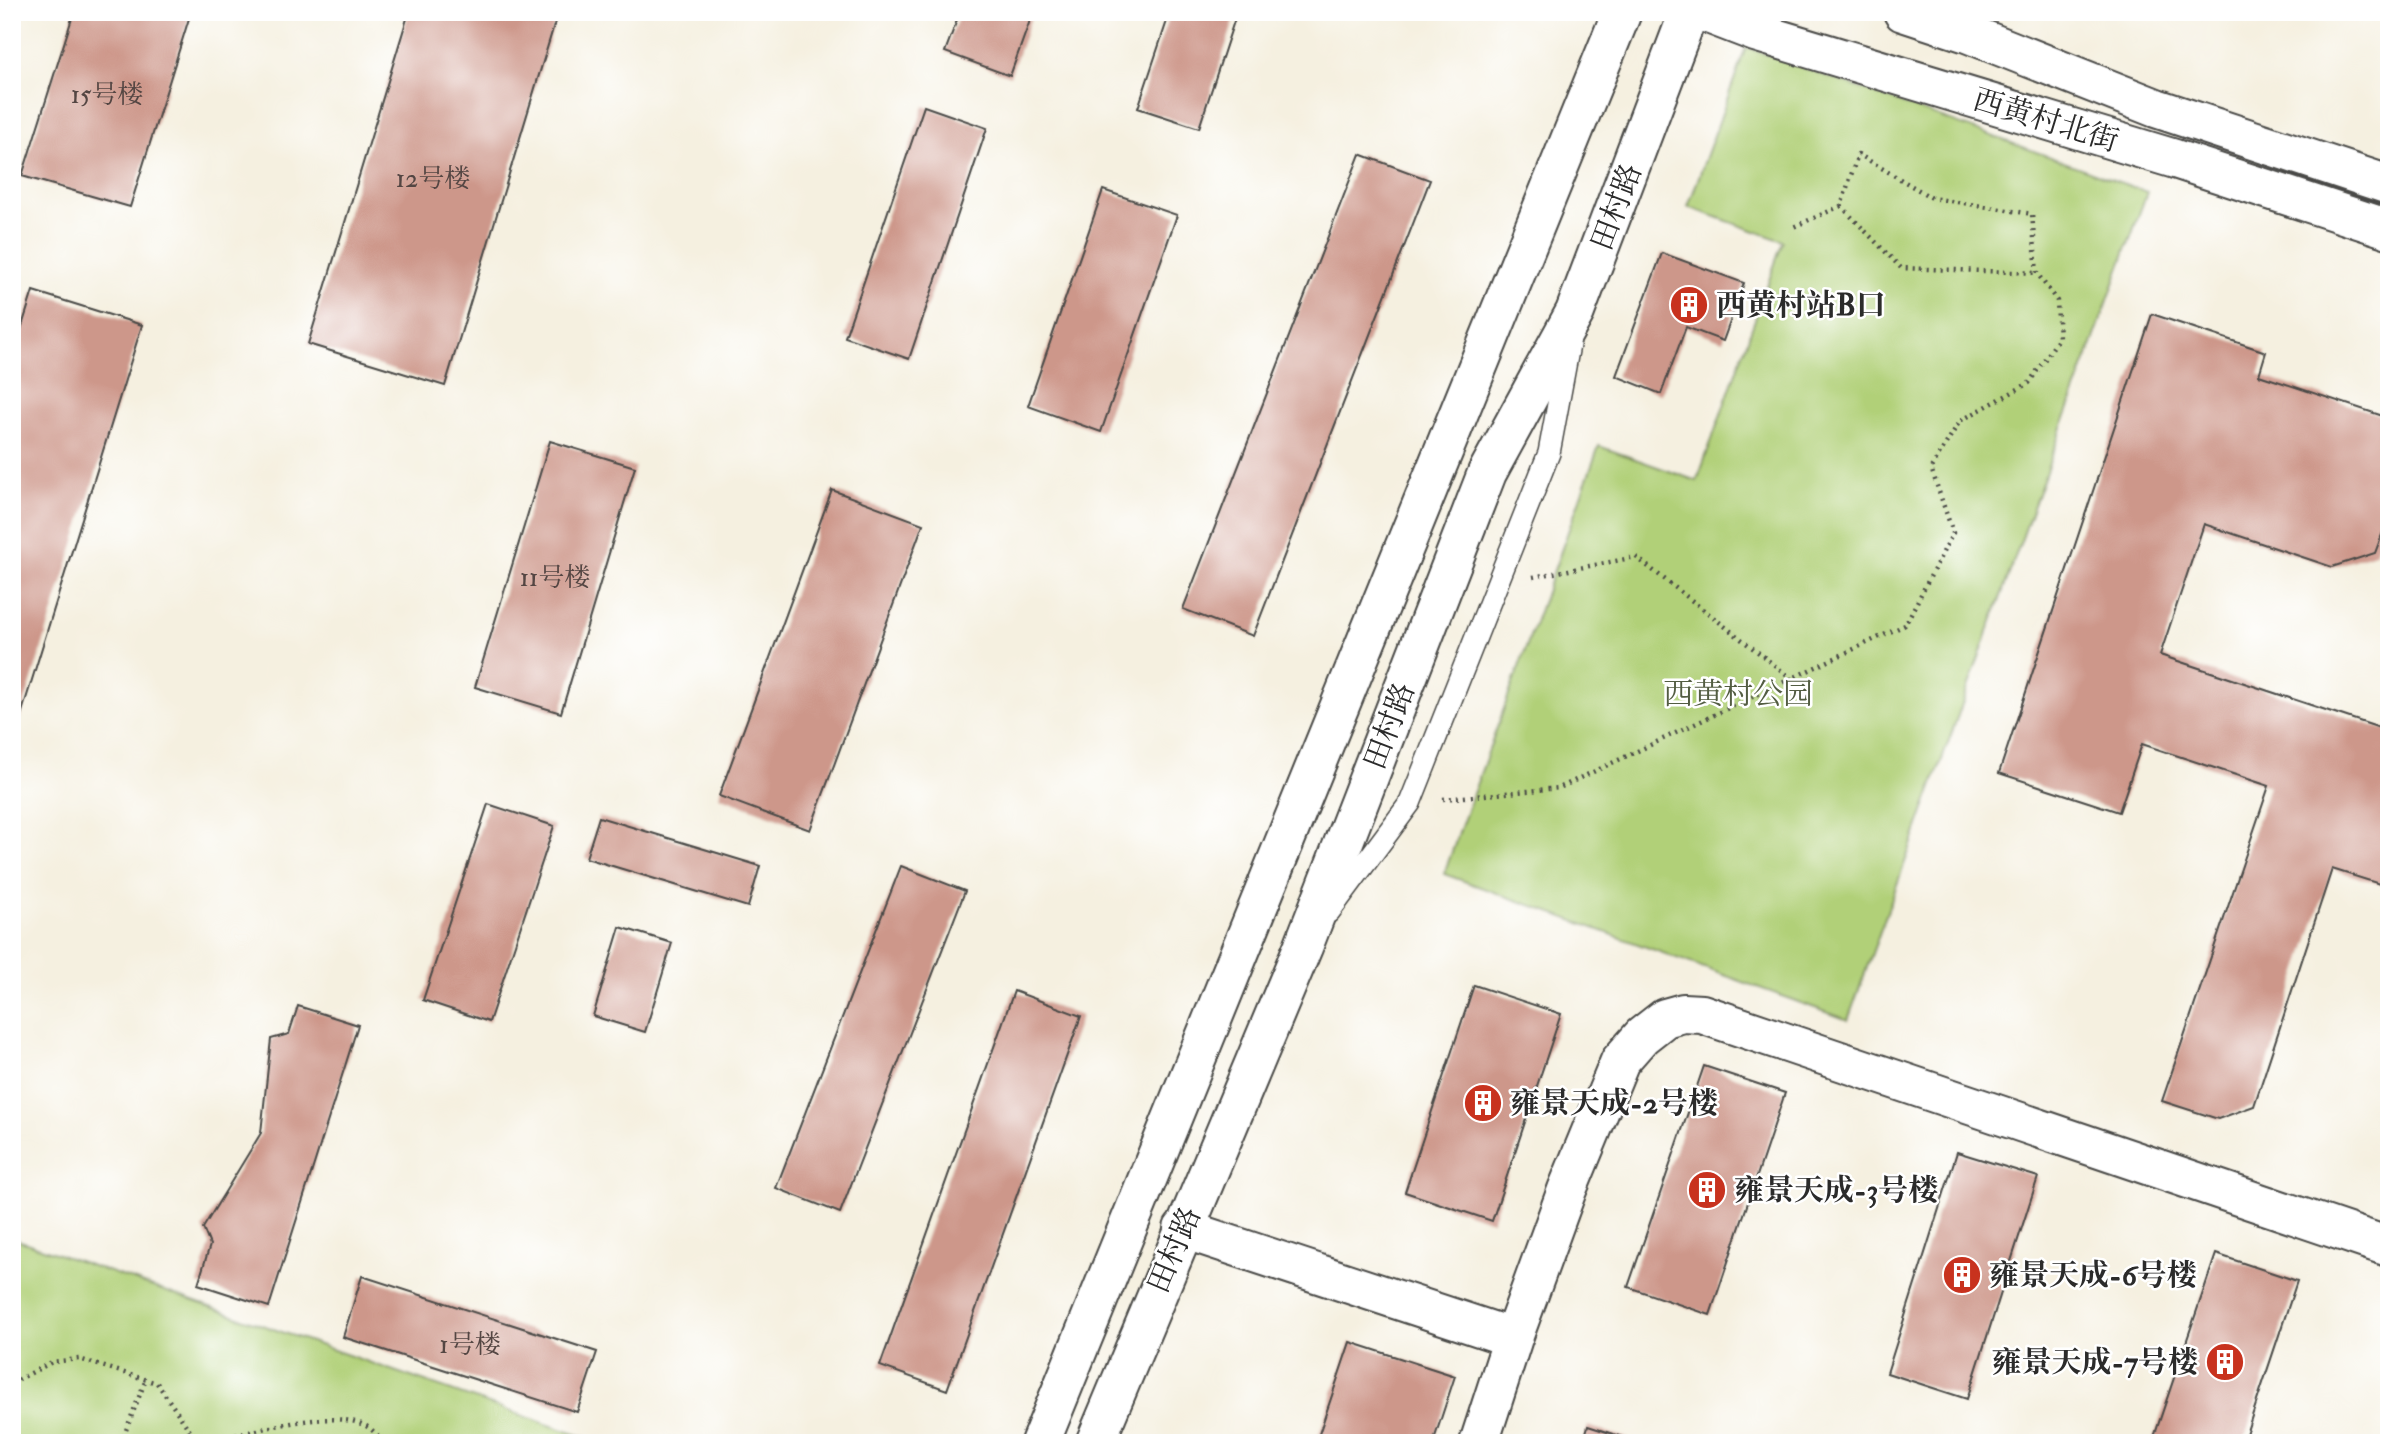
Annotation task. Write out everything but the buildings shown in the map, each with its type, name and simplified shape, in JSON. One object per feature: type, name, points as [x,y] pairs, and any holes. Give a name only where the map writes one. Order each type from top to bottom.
[{"type":"main road","name":"田村路","points":[[1040,1443],[1622,12]]},
{"type":"main road","name":"田村路","points":[[1095,1443],[1303,947],[1487,472],[1575,312],[1689,12]]},
{"type":"main road","name":"西黄村北街","points":[[1703,12],[1755,32],[2175,159],[2389,229]]},
{"type":"main road","name":"西黄村北街","points":[[1903,12],[1967,33],[2155,108],[2389,185]]},
{"type":"main road","points":[[1479,1443],[1513,1338],[1567,1190],[1620,1061],[1642,1036],[1665,1018],[1683,1013],[1702,1014],[2389,1247]]},
{"type":"main road","points":[[1183,1229],[1513,1338]]},
{"type":"lane","points":[[1303,947],[1410,803],[1549,453],[1575,312]]},
{"type":"path","points":[[1410,803],[1559,788],[1905,625],[1953,533],[1931,468],[1961,421],[2029,383],[2059,338],[2057,301],[2037,273],[2032,214],[1932,198],[1858,154],[1841,206],[1791,228]]},
{"type":"path","points":[[1841,206],[1901,268],[2037,273]]},
{"type":"path","points":[[1498,584],[1636,557],[1791,678]]},
{"type":"path","points":[[12,1383],[52,1362],[79,1359],[157,1383],[195,1442],[266,1427],[328,1419],[364,1424],[378,1436],[381,1443]]},
{"type":"path","points":[[121,1443],[146,1379]]},
{"type":"path","points":[[217,1443],[222,1438]]},
{"type":"green space","name":"西黄村公园","points":[[1746,47],[2147,192],[1848,1020],[1444,874],[1599,446],[1697,481],[1783,241],[1688,207]]},
{"type":"green space","points":[[12,1238],[601,1443],[12,1443]]},
{"type":"place","name":"西黄村站B口","points":[[1689,305]]},
{"type":"place","name":"雍景天成-2号楼","points":[[1483,1103]]},
{"type":"place","name":"雍景天成-3号楼","points":[[1707,1190]]},
{"type":"place","name":"雍景天成-6号楼","points":[[1962,1275]]},
{"type":"place","name":"雍景天成-7号楼","points":[[2225,1362]]}]
